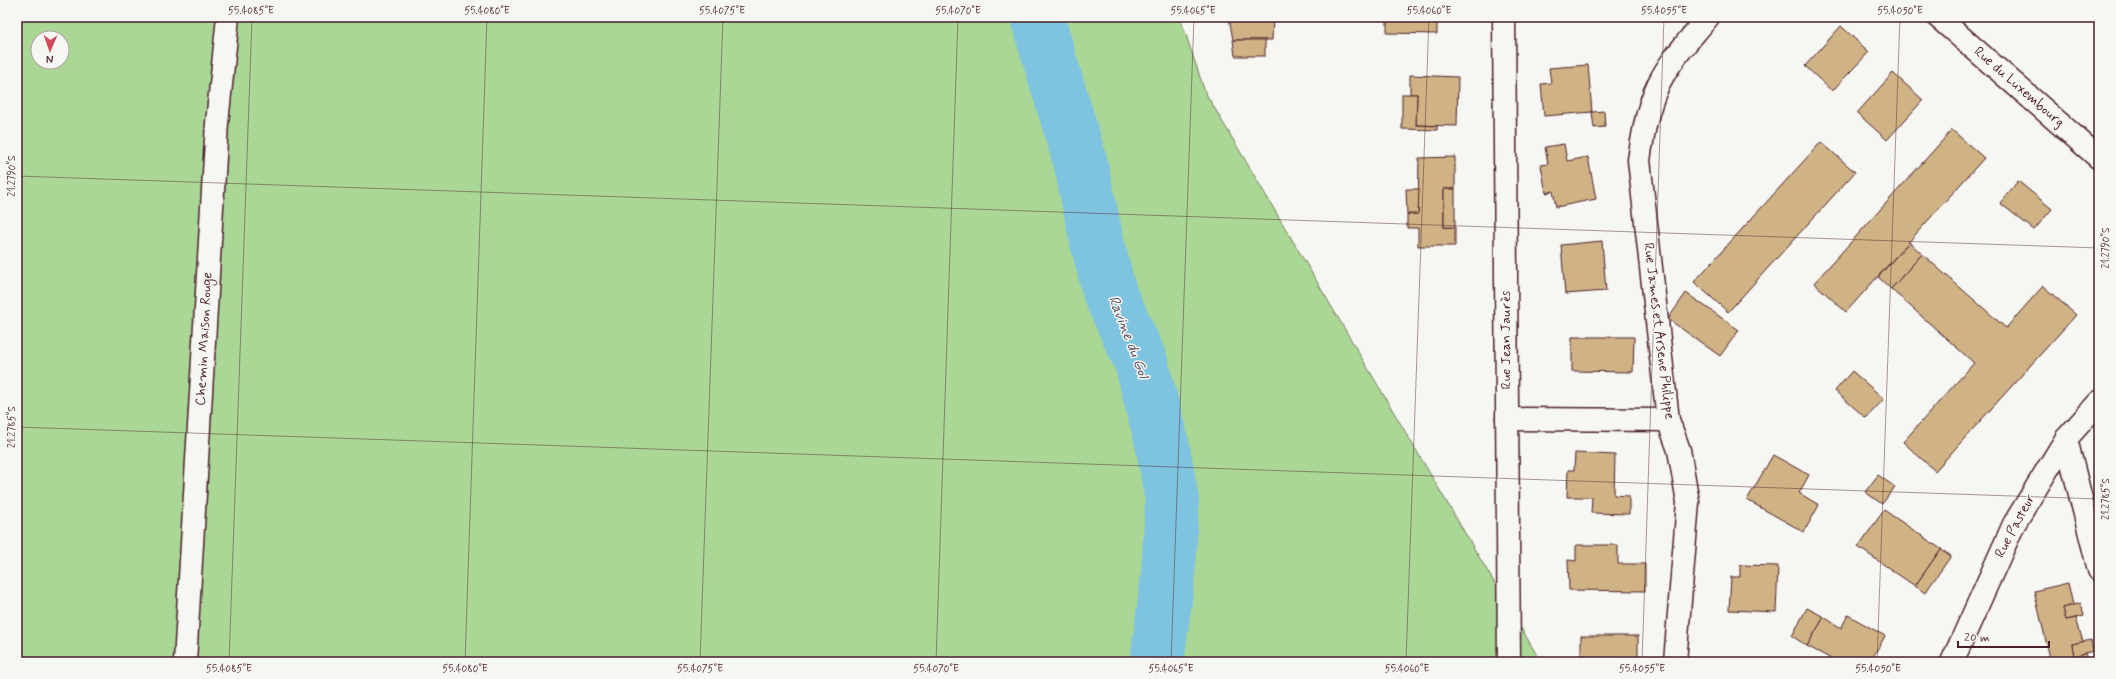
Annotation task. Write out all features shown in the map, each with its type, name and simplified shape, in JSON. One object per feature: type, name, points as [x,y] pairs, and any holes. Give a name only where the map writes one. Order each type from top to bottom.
[{"type":"street","name":"Chemin Maison Rouge","points":[[185,662],[217,123],[228,17]]},
{"type":"street","name":"Rue Jean Jaurès","points":[[1504,17],[1509,662]]},
{"type":"street","name":"Rue James et Arsene Philippe","points":[[1675,662],[1688,502],[1679,450],[1668,420],[1639,160],[1645,120],[1659,83],[1683,46],[1708,17]]},
{"type":"street","name":"Rue du Luxembourg","points":[[1939,17],[2099,158]]},
{"type":"street","name":"Rue Pasteur","points":[[1952,662],[2014,524],[2066,439],[2099,402]]},
{"type":"street","points":[[1507,420],[1668,420]]},
{"type":"street","points":[[2066,439],[2099,570]]},
{"type":"green space","points":[[17,17],[1180,17],[1205,92],[1541,662],[17,662]]},
{"type":"building","points":[[1229,17],[1273,17],[1272,40],[1233,40]]},
{"type":"building","points":[[1387,17],[1437,17],[1437,34],[1387,33]]},
{"type":"building","points":[[1841,26],[1869,52],[1832,91],[1805,66]]},
{"type":"building","points":[[1233,40],[1265,40],[1265,56],[1235,56]]},
{"type":"building","points":[[1588,65],[1592,112],[1544,116],[1541,84],[1551,83],[1549,68]]},
{"type":"building","points":[[1893,73],[1923,100],[1887,140],[1857,113]]},
{"type":"building","points":[[1410,75],[1458,77],[1457,126],[1416,125],[1417,94],[1410,94]]},
{"type":"building","points":[[1402,94],[1417,94],[1416,125],[1437,126],[1437,130],[1402,129]]},
{"type":"building","points":[[1604,111],[1605,127],[1594,128],[1592,112]]},
{"type":"building","points":[[1952,130],[1984,158],[1846,312],[1814,283]]},
{"type":"building","points":[[1821,142],[1855,172],[1728,312],[1694,282]]},
{"type":"building","points":[[1564,144],[1567,161],[1588,157],[1596,199],[1556,207],[1553,191],[1546,193],[1541,165],[1548,164],[1545,147]]},
{"type":"building","points":[[1455,157],[1455,189],[1444,189],[1444,227],[1455,227],[1455,246],[1418,246],[1418,228],[1407,228],[1407,214],[1418,214],[1419,158]]},
{"type":"building","points":[[2018,181],[2052,209],[2034,230],[2000,203]]},
{"type":"building","points":[[1406,189],[1419,189],[1418,214],[1407,214]]},
{"type":"building","points":[[1444,189],[1455,189],[1455,227],[1444,227]]},
{"type":"building","points":[[1602,241],[1606,291],[1565,294],[1561,245]]},
{"type":"building","points":[[1909,242],[1922,254],[1891,289],[1878,277]]},
{"type":"building","points":[[1922,254],[2006,328],[2043,286],[2076,315],[1935,471],[1903,442],[1974,363],[1891,289]]},
{"type":"building","points":[[1686,293],[1739,330],[1720,356],[1668,319]]},
{"type":"building","points":[[1572,337],[1634,337],[1633,372],[1572,371]]},
{"type":"building","points":[[1852,371],[1884,399],[1866,418],[1835,391]]},
{"type":"building","points":[[1575,453],[1615,455],[1614,495],[1629,496],[1629,514],[1591,513],[1592,497],[1567,497],[1568,470],[1574,470]]},
{"type":"building","points":[[1773,455],[1809,475],[1799,493],[1819,505],[1804,532],[1747,500]]},
{"type":"building","points":[[1878,475],[1895,487],[1882,504],[1865,492]]},
{"type":"building","points":[[1884,510],[1941,549],[1915,586],[1858,547]]},
{"type":"building","points":[[1576,545],[1618,545],[1618,564],[1645,564],[1645,591],[1569,590],[1568,560],[1576,561]]},
{"type":"building","points":[[1941,549],[1951,556],[1925,593],[1915,586]]},
{"type":"building","points":[[1740,565],[1778,566],[1776,612],[1729,610],[1731,577],[1740,577]]},
{"type":"building","points":[[2068,583],[2073,605],[2063,608],[2066,620],[2076,618],[2083,642],[2072,644],[2074,656],[2085,653],[2088,662],[2051,662],[2034,591]]},
{"type":"building","points":[[2081,603],[2084,616],[2066,620],[2063,608]]},
{"type":"building","points":[[1807,608],[1824,617],[1807,646],[1792,636]]},
{"type":"building","points":[[1848,615],[1885,636],[1870,662],[1837,662],[1807,646],[1824,617],[1841,628]]},
{"type":"building","points":[[1581,636],[1638,636],[1638,662],[1581,662]]},
{"type":"building","points":[[2091,640],[2093,651],[2074,656],[2072,644]]},
{"type":"waterway","name":"Ravine du Gol","points":[[1037,17],[1080,161],[1097,242],[1110,294],[1141,362],[1162,443],[1172,500],[1168,576],[1157,662]]}]
